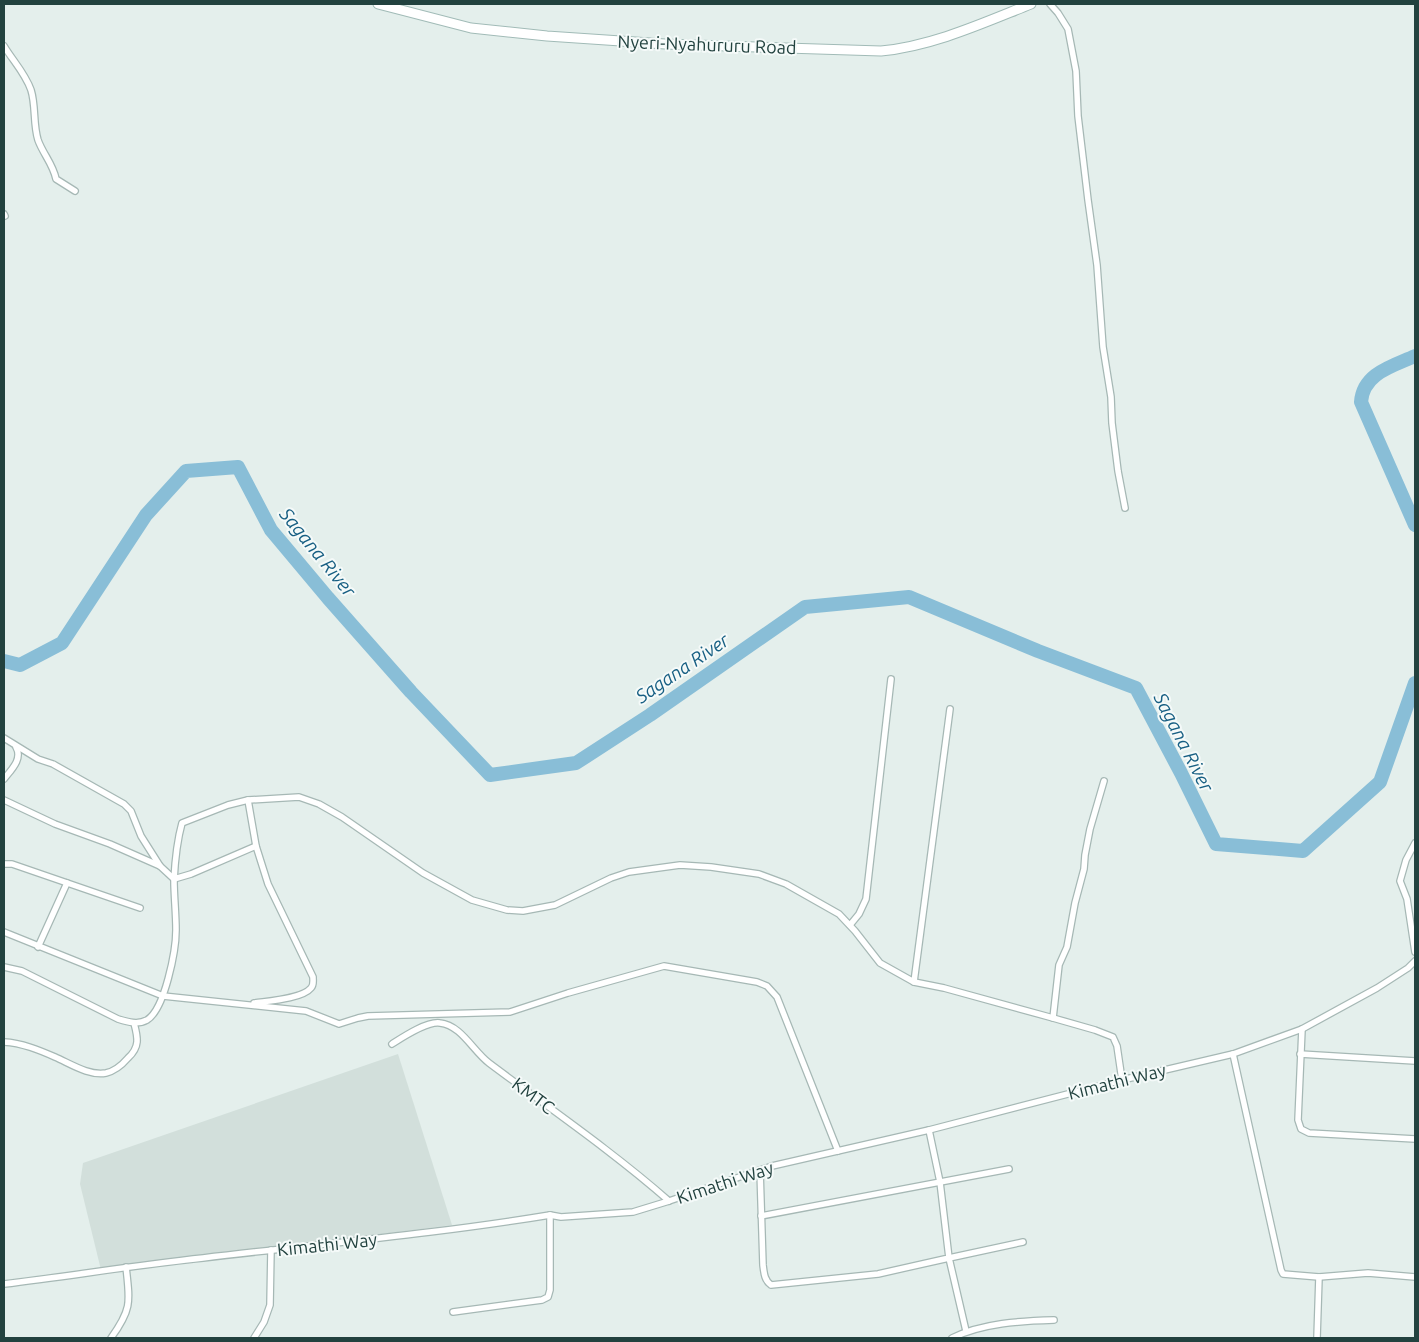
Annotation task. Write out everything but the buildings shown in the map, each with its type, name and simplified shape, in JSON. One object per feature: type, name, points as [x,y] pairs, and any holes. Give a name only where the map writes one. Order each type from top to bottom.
[{"type":"main road","name":"Nyeri-Nyahururu Road","points":[[378,4],[471,28],[531,35],[665,44],[881,51],[917,46],[1031,4]]},
{"type":"street","points":[[1050,4],[1068,29],[1076,71],[1078,116],[1098,265],[1103,347],[1111,397],[1112,424],[1118,471],[1125,508]]},
{"type":"street","points":[[4,46],[24,75],[31,91],[35,130],[39,142],[54,168],[56,179],[75,191]]},
{"type":"street","points":[[850,925],[859,914],[866,899],[891,679]]},
{"type":"street","points":[[914,982],[950,709]]},
{"type":"street","points":[[4,738],[38,759],[53,764],[124,804],[130,811],[141,836],[160,866],[174,879]]},
{"type":"street","points":[[4,779],[18,759],[19,752],[15,745]]},
{"type":"street","points":[[1053,1018],[1059,966],[1068,942],[1075,903],[1084,869],[1090,829],[1104,782]]},
{"type":"street","points":[[4,966],[22,971],[118,1019],[134,1023],[146,1021],[155,1014],[163,996],[173,954],[176,931],[174,879],[178,837],[182,823],[228,805],[248,800],[299,797],[311,800],[342,817],[423,873],[472,900],[507,910],[523,912],[555,905],[611,878],[629,872],[680,865],[745,871],[772,878],[839,914],[880,962],[914,982],[944,988],[1053,1018],[1113,1037],[1117,1046],[1122,1080]]},
{"type":"street","points":[[4,800],[55,824],[110,844],[160,866]]},
{"type":"street","points":[[247,1004],[297,996],[306,992],[314,983],[313,977],[268,884],[256,846],[248,800]]},
{"type":"street","points":[[1415,843],[1406,860],[1400,881],[1407,899],[1415,952]]},
{"type":"street","points":[[174,879],[197,872],[256,846]]},
{"type":"street","points":[[4,864],[12,864],[140,908]]},
{"type":"street","points":[[38,947],[67,883]]},
{"type":"street","points":[[4,932],[163,996],[306,1011],[339,1024],[368,1016],[510,1012],[568,993],[664,966],[757,982],[767,986],[777,997],[838,1151]]},
{"type":"street","name":"Kimathi Way","points":[[4,1284],[126,1267],[474,1227],[550,1215],[561,1217],[633,1212],[669,1202],[772,1166],[929,1130],[1122,1080],[1232,1054],[1302,1029],[1377,988],[1408,968],[1415,961]]},
{"type":"street","name":"KMTC","points":[[392,1044],[412,1031],[439,1022],[453,1027],[481,1057],[590,1138],[669,1202]]},
{"type":"street","points":[[4,1042],[27,1046],[79,1068],[107,1073],[124,1063],[137,1047],[134,1023]]},
{"type":"street","points":[[1302,1029],[1298,1120],[1301,1129],[1309,1132],[1415,1140]]},
{"type":"street","points":[[1232,1054],[1280,1270],[1283,1274],[1318,1277],[1368,1273],[1415,1276]]},
{"type":"street","points":[[1300,1054],[1415,1061]]},
{"type":"street","points":[[929,1130],[940,1182],[949,1258],[966,1331]]},
{"type":"street","points":[[761,1216],[1009,1169]]},
{"type":"street","points":[[760,1170],[763,1265],[765,1277],[771,1285],[878,1274],[1023,1242]]},
{"type":"street","points":[[453,1312],[542,1300],[548,1297],[550,1290],[550,1215]]},
{"type":"street","points":[[254,1338],[264,1322],[270,1305],[271,1250]]},
{"type":"street","points":[[112,1338],[124,1320],[130,1302],[126,1267]]},
{"type":"street","points":[[1317,1338],[1318,1277]]},
{"type":"street","points":[[952,1338],[966,1331],[1020,1321],[1054,1320]]},
{"type":"shaded area","points":[[398,1054],[452,1225],[101,1270],[80,1184],[83,1163]]},
{"type":"waterway","name":"Sagana River","points":[[1415,356],[1389,367],[1373,377],[1363,392],[1361,402],[1415,525]]},
{"type":"waterway","name":"Sagana River","points":[[4,661],[20,665],[62,643],[146,515],[186,471],[238,467],[271,530],[411,692],[490,775],[576,763],[650,715],[805,607],[909,597],[1038,651],[1136,688],[1216,844],[1303,851],[1380,782],[1415,683]]}]
